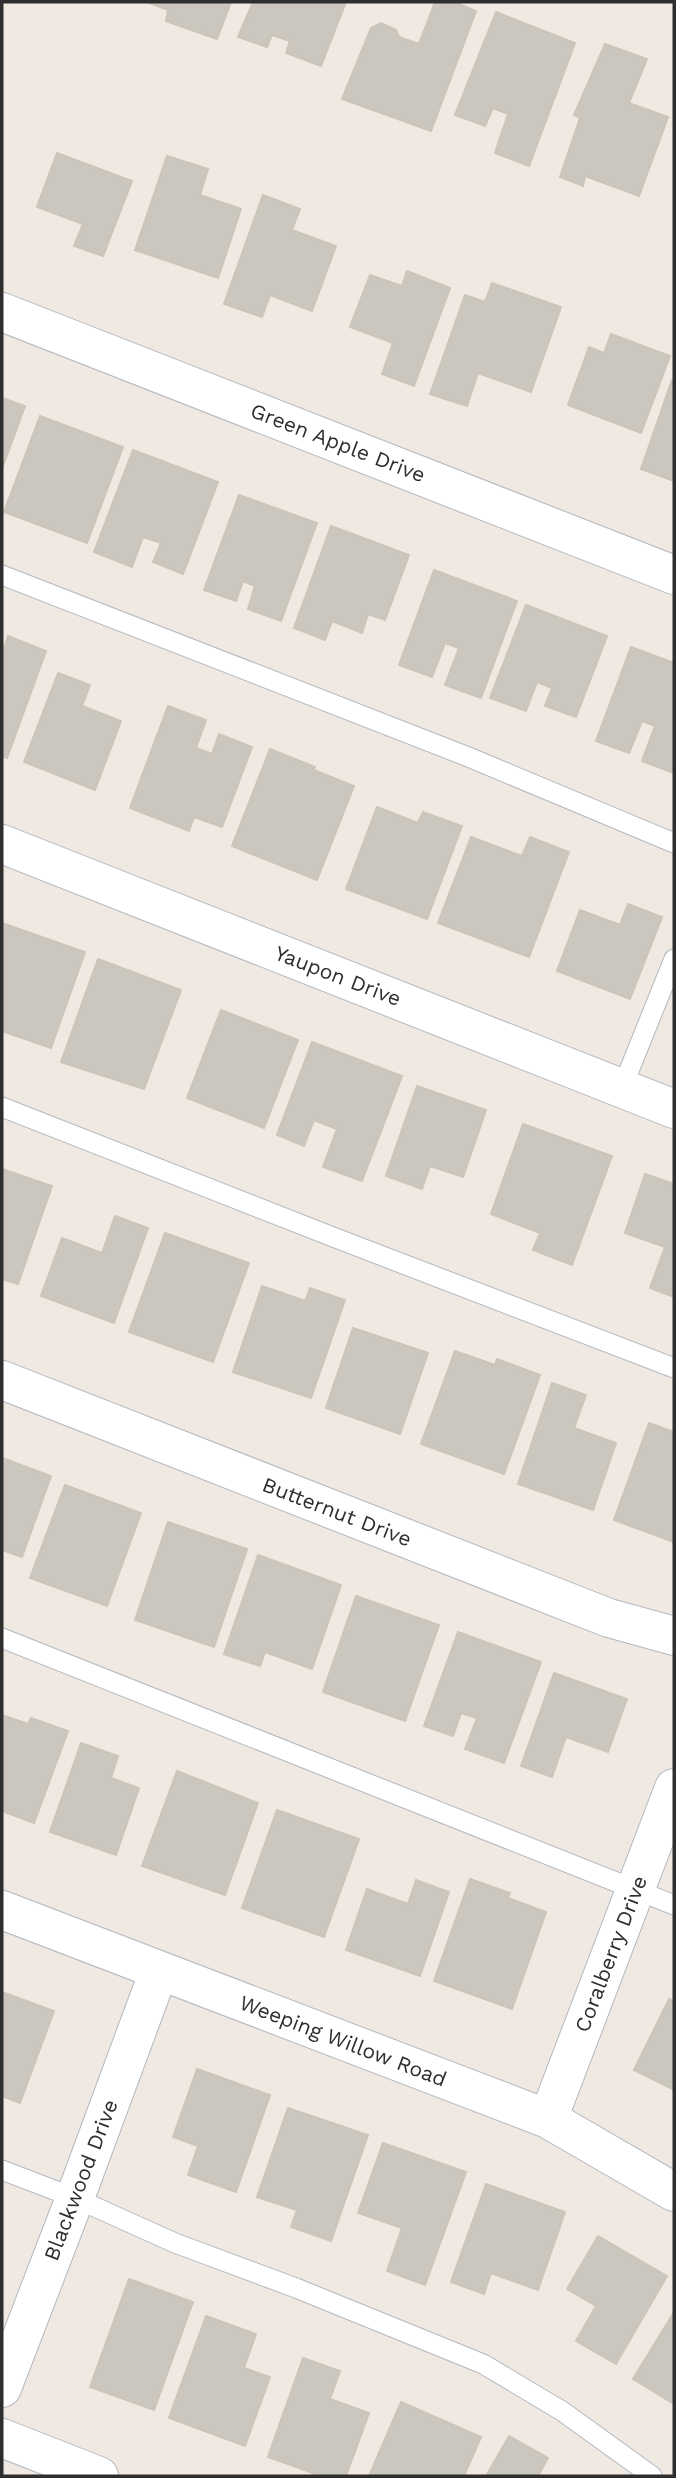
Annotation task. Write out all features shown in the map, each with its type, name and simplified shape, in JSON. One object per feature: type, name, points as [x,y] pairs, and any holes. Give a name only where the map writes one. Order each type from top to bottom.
[{"type":"street","name":"Green Apple Drive","points":[[2,312],[674,575]]},
{"type":"street","name":"Yaupon Drive","points":[[2,844],[674,1109]]},
{"type":"street","name":"Butternut Drive","points":[[2,1380],[596,1614],[674,1636]]},
{"type":"street","name":"Coralberry Drive","points":[[548,2119],[674,1788]]},
{"type":"street","name":"Weeping Willow Road","points":[[2,1910],[548,2119],[674,2192]]},
{"type":"street","name":"Blackwood Drive","points":[[2,2388],[159,1971]]},
{"type":"street","points":[[2,2438],[99,2476]]},
{"type":"lane","points":[[2,575],[466,756],[674,842]]},
{"type":"lane","points":[[622,1088],[674,959]]},
{"type":"lane","points":[[2,1107],[582,1335],[674,1368]]},
{"type":"lane","points":[[2,1638],[674,1905]]},
{"type":"lane","points":[[2,2170],[175,2243],[296,2288],[483,2364],[562,2411],[652,2476]]},
{"type":"building","points":[[147,2],[231,2],[217,39],[166,21],[168,10]]},
{"type":"building","points":[[253,2],[346,2],[321,66],[286,53],[290,41],[272,35],[267,47],[238,37]]},
{"type":"building","points":[[435,2],[454,2],[476,11],[431,131],[342,99],[371,28],[381,23],[396,30],[399,37],[419,44]]},
{"type":"building","points":[[496,12],[575,43],[529,166],[495,153],[508,114],[493,108],[485,126],[455,115]]},
{"type":"building","points":[[605,44],[647,59],[629,103],[668,117],[639,196],[585,176],[583,186],[560,177],[580,118],[574,115]]},
{"type":"building","points":[[57,153],[132,181],[103,256],[74,246],[83,224],[37,207]]},
{"type":"building","points":[[167,156],[208,169],[200,195],[241,209],[218,278],[135,250]]},
{"type":"building","points":[[263,195],[300,209],[292,230],[336,246],[312,311],[270,295],[262,317],[224,304]]},
{"type":"building","points":[[407,271],[450,288],[414,386],[382,374],[393,343],[350,327],[370,275],[402,286]]},
{"type":"building","points":[[492,283],[561,307],[531,392],[478,373],[467,406],[430,394],[465,295],[485,302]]},
{"type":"building","points":[[611,334],[670,356],[641,433],[568,405],[589,347],[604,353]]},
{"type":"building","points":[[672,380],[674,381],[674,481],[641,469]]},
{"type":"building","points":[[2,398],[25,406],[2,469]]},
{"type":"building","points":[[40,416],[123,447],[87,543],[4,512]]},
{"type":"building","points":[[133,450],[218,482],[183,574],[153,562],[161,543],[143,537],[132,567],[94,552]]},
{"type":"building","points":[[239,495],[317,523],[281,621],[248,609],[255,586],[243,581],[236,601],[204,590]]},
{"type":"building","points":[[331,526],[409,555],[385,620],[368,614],[362,633],[332,621],[325,640],[294,628]]},
{"type":"building","points":[[434,570],[517,601],[481,698],[445,685],[459,648],[445,643],[432,677],[399,665]]},
{"type":"building","points":[[526,605],[607,636],[576,717],[545,706],[552,688],[537,682],[526,711],[490,698]]},
{"type":"building","points":[[8,636],[46,651],[7,758],[2,756],[2,654]]},
{"type":"building","points":[[631,647],[674,663],[674,773],[642,761],[655,726],[642,721],[629,753],[596,741]]},
{"type":"building","points":[[58,673],[90,685],[82,706],[121,721],[95,790],[24,762]]},
{"type":"building","points":[[168,706],[206,720],[196,748],[212,754],[219,734],[252,747],[222,827],[194,817],[189,831],[130,808]]},
{"type":"building","points":[[270,749],[354,786],[317,880],[232,846]]},
{"type":"building","points":[[377,807],[418,823],[423,812],[462,826],[427,919],[346,889]]},
{"type":"building","points":[[471,837],[522,856],[530,837],[569,852],[529,957],[438,923]]},
{"type":"building","points":[[628,904],[662,917],[630,999],[557,971],[580,910],[620,925]]},
{"type":"building","points":[[2,923],[85,952],[51,1048],[2,1031]]},
{"type":"building","points":[[98,959],[181,990],[144,1089],[61,1062]]},
{"type":"building","points":[[221,1010],[298,1040],[264,1128],[187,1098]]},
{"type":"building","points":[[312,1042],[402,1076],[362,1181],[323,1167],[337,1129],[314,1120],[304,1146],[277,1135]]},
{"type":"building","points":[[417,1086],[486,1110],[463,1177],[430,1166],[422,1189],[386,1176]]},
{"type":"building","points":[[523,1124],[612,1156],[572,1265],[533,1250],[540,1233],[491,1214]]},
{"type":"building","points":[[2,1169],[52,1186],[18,1284],[2,1279]]},
{"type":"building","points":[[645,1174],[674,1184],[674,1297],[650,1288],[665,1247],[625,1233]]},
{"type":"building","points":[[115,1216],[148,1228],[114,1323],[41,1296],[62,1238],[102,1253]]},
{"type":"building","points":[[165,1233],[249,1263],[213,1362],[129,1332]]},
{"type":"building","points":[[262,1286],[305,1301],[310,1288],[345,1300],[311,1398],[233,1372]]},
{"type":"building","points":[[353,1328],[428,1353],[400,1434],[326,1408]]},
{"type":"building","points":[[455,1351],[495,1365],[497,1359],[540,1375],[504,1474],[421,1444]]},
{"type":"building","points":[[552,1383],[586,1395],[574,1428],[616,1443],[593,1510],[518,1484]]},
{"type":"building","points":[[649,1423],[674,1432],[674,1542],[614,1520]]},
{"type":"building","points":[[2,1458],[51,1476],[22,1557],[2,1550]]},
{"type":"building","points":[[65,1485],[141,1513],[107,1606],[30,1578]]},
{"type":"building","points":[[168,1522],[247,1549],[214,1647],[135,1620]]},
{"type":"building","points":[[258,1555],[341,1585],[312,1669],[265,1652],[260,1666],[224,1654]]},
{"type":"building","points":[[356,1596],[439,1625],[405,1721],[323,1692]]},
{"type":"building","points":[[458,1632],[541,1662],[504,1763],[465,1749],[477,1718],[461,1713],[453,1736],[424,1726]]},
{"type":"building","points":[[554,1673],[627,1699],[608,1752],[566,1737],[552,1777],[521,1766]]},
{"type":"building","points":[[2,1715],[28,1724],[31,1718],[68,1731],[34,1823],[2,1811]]},
{"type":"building","points":[[81,1743],[118,1756],[111,1778],[139,1788],[116,1855],[50,1832]]},
{"type":"building","points":[[177,1771],[258,1803],[225,1895],[142,1866]]},
{"type":"building","points":[[277,1810],[359,1839],[324,1937],[242,1908]]},
{"type":"building","points":[[470,1879],[510,1893],[508,1898],[546,1912],[512,2009],[434,1981]]},
{"type":"building","points":[[416,1880],[449,1892],[420,1976],[346,1950],[367,1889],[408,1904]]},
{"type":"building","points":[[2,1992],[54,2011],[20,2103],[2,2096]]},
{"type":"building","points":[[669,1999],[674,2001],[674,2090],[634,2070]]},
{"type":"building","points":[[197,2069],[270,2095],[236,2192],[188,2175],[198,2146],[173,2137]]},
{"type":"building","points":[[288,2108],[368,2135],[331,2241],[291,2227],[297,2210],[257,2197]]},
{"type":"building","points":[[383,2143],[466,2172],[425,2285],[387,2271],[402,2228],[358,2213]]},
{"type":"building","points":[[486,2184],[565,2212],[538,2290],[491,2273],[484,2294],[451,2282]]},
{"type":"building","points":[[598,2236],[667,2276],[616,2364],[576,2341],[596,2306],[567,2289]]},
{"type":"building","points":[[129,2279],[193,2302],[154,2410],[90,2387]]},
{"type":"building","points":[[674,2312],[674,2404],[633,2379]]},
{"type":"building","points":[[206,2316],[256,2334],[244,2368],[270,2377],[245,2446],[169,2418]]},
{"type":"building","points":[[303,2358],[340,2371],[330,2399],[369,2413],[346,2476],[321,2476],[268,2457]]},
{"type":"building","points":[[401,2402],[481,2437],[464,2476],[369,2476]]},
{"type":"building","points":[[509,2436],[548,2458],[538,2476],[486,2476]]}]
